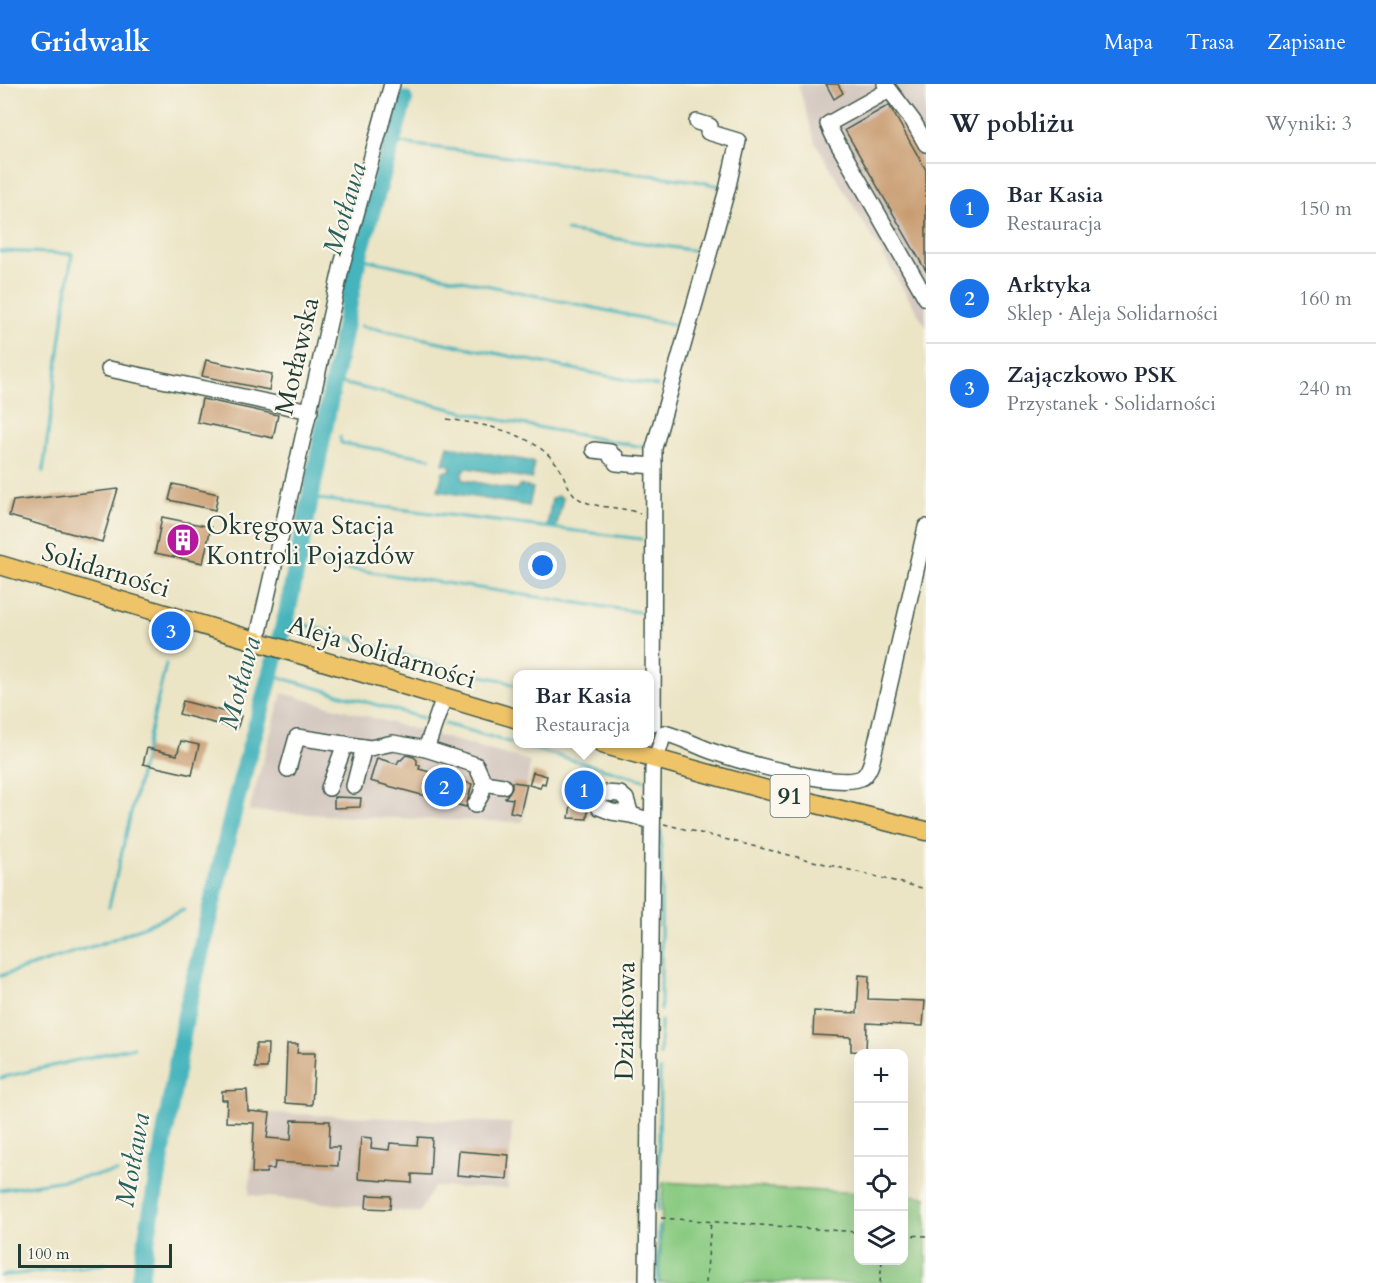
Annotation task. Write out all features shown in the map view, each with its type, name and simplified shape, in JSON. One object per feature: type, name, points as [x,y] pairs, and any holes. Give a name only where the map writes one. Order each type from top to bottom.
[{"type":"main road","name":"Solidarności","points":[[0,565],[262,643]]},
{"type":"main road","name":"Aleja Solidarności","points":[[262,643],[513,718]]},
{"type":"main road","name":"91","points":[[616,748],[817,804],[926,831]]},
{"type":"street","points":[[390,91],[402,84]]},
{"type":"street","points":[[926,144],[913,121],[887,87],[828,124],[926,298]]},
{"type":"street","name":"Motławska","points":[[262,643],[342,265],[390,91]]},
{"type":"street","name":"Działkowa","points":[[647,1283],[652,821],[653,770],[656,760],[654,448],[727,190],[738,141],[708,132],[710,126],[697,122]]},
{"type":"street","points":[[109,369],[310,411]]},
{"type":"street","points":[[594,450],[610,452],[610,457],[616,457],[616,463],[654,466]]},
{"type":"street","points":[[656,726],[718,754],[764,767],[846,782],[863,777],[869,770],[874,752],[926,527]]},
{"type":"street","points":[[426,749],[444,697]]},
{"type":"street","points":[[288,769],[297,737],[370,748],[393,743],[426,749],[476,765],[484,783],[475,805]]},
{"type":"street","points":[[329,788],[345,744]]},
{"type":"street","points":[[354,786],[364,747]]},
{"type":"street","points":[[484,783],[503,786]]},
{"type":"street","points":[[631,815],[652,821]]},
{"type":"path","points":[[447,419],[502,430],[528,439],[542,449],[558,466],[577,497],[600,506],[630,509],[643,515],[654,531]]},
{"type":"path","points":[[652,821],[926,890]]},
{"type":"path","points":[[662,1218],[854,1232]]},
{"type":"path","points":[[706,1283],[711,1221]]},
{"type":"path","points":[[908,1235],[926,1236]]},
{"type":"path","points":[[880,1283],[882,1265]]},
{"type":"shaded area","points":[[798,84],[926,84],[926,327],[815,142]]},
{"type":"shaded area","points":[[282,693],[530,761],[523,822],[249,811]]},
{"type":"shaded area","points":[[270,1113],[512,1123],[508,1189],[434,1187],[419,1213],[249,1195],[254,1123],[269,1124]]},
{"type":"green space","points":[[663,1182],[854,1193],[854,1265],[908,1265],[908,1195],[926,1197],[926,1283],[659,1283]]},
{"type":"water","points":[[448,446],[534,462],[532,479],[468,468],[463,470],[462,477],[464,480],[516,490],[520,485],[533,488],[529,506],[438,491],[443,472],[451,470],[450,465],[443,464]]},
{"type":"water","points":[[557,496],[563,498],[556,528],[547,527],[552,499]]},
{"type":"building","points":[[826,84],[838,84],[843,93],[834,99]]},
{"type":"building","points":[[889,105],[926,170],[926,271],[845,130]]},
{"type":"building","points":[[206,360],[272,374],[269,390],[202,376]]},
{"type":"building","points":[[202,399],[278,415],[273,438],[197,422]]},
{"type":"building","points":[[173,484],[218,494],[215,510],[169,500]]},
{"type":"building","points":[[118,489],[102,542],[9,516],[13,501]]},
{"type":"building","name":"Okręgowa Stacja Kontroli Pojazdów","points":[[162,517],[211,527],[203,563],[155,553]]},
{"type":"building","points":[[183,701],[241,716],[237,729],[179,714]]},
{"type":"building","points":[[181,741],[199,745],[192,775],[143,764],[147,748],[177,755]]},
{"type":"building","points":[[406,755],[417,760],[417,765],[420,765],[419,769],[472,784],[466,807],[370,781],[377,758],[397,764]]},
{"type":"building","points":[[533,772],[547,776],[545,784],[542,783],[540,788],[529,785]]},
{"type":"building","points":[[582,774],[595,789],[590,794],[587,819],[569,818],[575,778]]},
{"type":"building","points":[[512,782],[527,784],[520,814],[510,812],[513,799],[505,798],[512,788]]},
{"type":"building","points":[[334,797],[361,798],[360,807],[334,808]]},
{"type":"building","points":[[859,975],[869,976],[868,999],[925,1001],[923,1026],[867,1023],[866,1049],[851,1051],[851,1037],[813,1035],[814,1011],[857,1013]]},
{"type":"building","points":[[256,1044],[268,1044],[267,1068],[255,1068]]},
{"type":"building","points":[[287,1044],[298,1044],[297,1053],[315,1053],[312,1105],[285,1103]]},
{"type":"building","points":[[247,1090],[248,1111],[270,1113],[267,1138],[291,1140],[292,1120],[330,1121],[329,1147],[339,1147],[338,1166],[275,1162],[274,1169],[267,1169],[266,1173],[252,1173],[254,1123],[226,1122],[227,1100],[222,1100],[222,1091]]},
{"type":"building","points":[[361,1137],[372,1138],[371,1148],[389,1150],[390,1143],[417,1145],[418,1137],[432,1138],[430,1175],[412,1174],[412,1183],[358,1179]]},
{"type":"building","points":[[459,1151],[509,1155],[507,1179],[457,1175]]},
{"type":"building","points":[[367,1195],[391,1196],[390,1209],[366,1208]]},
{"type":"waterway","name":"Motława","points":[[139,1283],[185,1019],[236,800],[287,614],[358,258],[404,100]]},
{"type":"waterway","points":[[392,142],[696,181],[720,186],[720,188]]},
{"type":"waterway","points":[[566,231],[703,252]]},
{"type":"waterway","points":[[0,251],[72,254],[43,472]]},
{"type":"waterway","points":[[358,258],[675,325]]},
{"type":"waterway","points":[[361,326],[657,386]]},
{"type":"waterway","points":[[333,381],[490,418],[648,448]]},
{"type":"waterway","points":[[340,437],[341,443],[430,458]]},
{"type":"waterway","points":[[310,498],[641,539]]},
{"type":"waterway","points":[[297,561],[639,612]]},
{"type":"waterway","points":[[285,622],[306,625],[454,670],[502,680],[513,685]]},
{"type":"waterway","points":[[109,907],[166,664]]},
{"type":"waterway","points":[[271,675],[423,718]]},
{"type":"waterway","points":[[445,724],[513,743]]},
{"type":"waterway","points":[[530,748],[644,780]]},
{"type":"waterway","points":[[661,785],[661,816]]},
{"type":"waterway","points":[[661,831],[661,1010]]},
{"type":"waterway","points":[[0,976],[106,942],[184,910]]},
{"type":"waterway","points":[[660,1055],[661,1021]]},
{"type":"waterway","points":[[0,1078],[134,1047]]},
{"type":"waterway","points":[[658,1211],[660,1070]]},
{"type":"waterway","points":[[0,1190],[117,1172]]},
{"type":"waterway","points":[[658,1283],[659,1226]]},
{"type":"waterway","points":[[0,1276],[105,1264]]},
{"type":"place","name":"Okręgowa Stacja Kontroli Pojazdów","points":[[183,540]]},
{"type":"place","name":"Zajączkowo PSK","points":[[171,631]]},
{"type":"place","name":"Arktyka","points":[[444,787]]},
{"type":"place","name":"Bar Kasia","points":[[584,790]]}]
